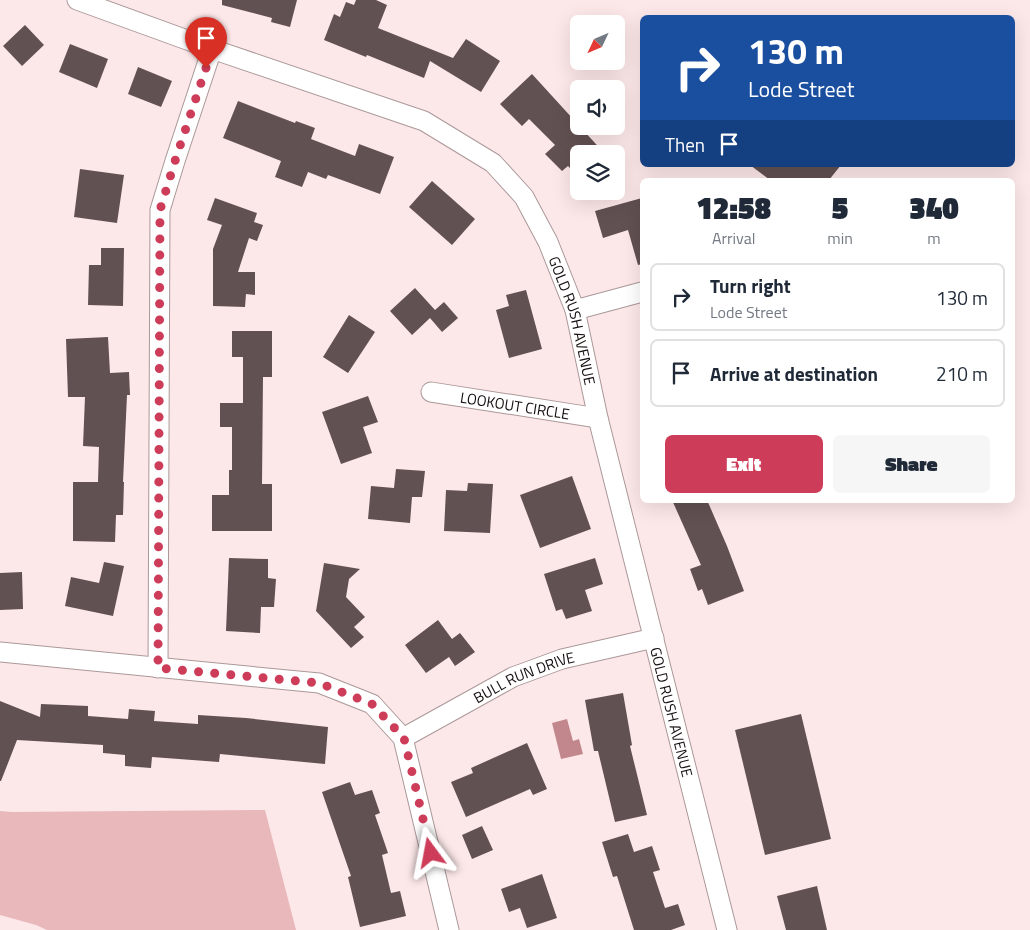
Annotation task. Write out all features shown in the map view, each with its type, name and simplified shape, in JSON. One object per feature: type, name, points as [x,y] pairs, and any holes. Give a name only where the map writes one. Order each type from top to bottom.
[{"type":"street","name":"GOLD RUSH AVENUE","points":[[76,0],[212,49],[424,121],[493,163],[524,197],[548,242],[575,310],[598,418],[727,930]]},
{"type":"street","points":[[158,668],[160,210],[212,49]]},
{"type":"street","points":[[575,310],[640,293]]},
{"type":"street","name":"LOOKOUT CIRCLE","points":[[431,392],[598,418]]},
{"type":"street","name":"BULL RUN DRIVE","points":[[404,738],[513,677],[562,660],[654,638]]},
{"type":"street","points":[[0,652],[319,683],[372,704],[404,738],[449,930]]},
{"type":"shaded area","points":[[567,719],[573,741],[579,739],[583,754],[561,759],[552,723]]},
{"type":"shaded area","points":[[265,810],[296,930],[47,930],[0,915],[0,811]]},
{"type":"building","points":[[222,0],[297,0],[290,27],[271,22],[272,18],[222,5]]},
{"type":"building","points":[[356,0],[376,0],[387,5],[378,28],[453,58],[466,39],[500,61],[481,92],[430,61],[424,78],[324,40],[334,14],[340,17],[346,2],[354,5]]},
{"type":"building","points":[[25,25],[44,45],[22,66],[3,46]]},
{"type":"building","points":[[70,44],[108,59],[97,88],[59,72]]},
{"type":"building","points":[[138,67],[172,81],[161,107],[128,94]]},
{"type":"building","points":[[532,74],[570,116],[570,135],[588,135],[597,145],[570,145],[570,168],[568,166],[562,171],[545,154],[555,145],[529,119],[522,126],[500,104]]},
{"type":"building","points":[[238,101],[295,123],[296,121],[315,128],[311,139],[355,156],[359,144],[394,157],[380,194],[328,175],[326,179],[308,172],[302,187],[275,177],[281,161],[223,138]]},
{"type":"building","points":[[753,167],[839,167],[831,178],[767,178]]},
{"type":"building","points":[[80,169],[124,175],[117,223],[74,217]]},
{"type":"building","points":[[432,181],[475,219],[452,245],[409,207]]},
{"type":"building","points":[[215,198],[257,213],[254,222],[263,225],[257,241],[249,238],[238,272],[255,272],[255,295],[246,294],[245,307],[213,306],[213,249],[222,225],[207,220]]},
{"type":"building","points":[[640,199],[640,264],[638,265],[628,230],[603,238],[595,211]]},
{"type":"building","points":[[101,248],[124,248],[123,306],[88,305],[89,265],[101,265]]},
{"type":"building","points":[[415,288],[435,310],[444,302],[458,318],[442,332],[430,318],[412,335],[390,311]]},
{"type":"building","points":[[526,290],[542,349],[509,358],[496,310],[509,306],[506,295]]},
{"type":"building","points":[[349,315],[375,332],[348,373],[323,357]]},
{"type":"building","points":[[232,331],[272,331],[272,377],[263,377],[262,484],[272,484],[272,531],[212,531],[212,495],[229,495],[229,470],[232,470],[232,427],[220,427],[220,403],[243,403],[243,357],[232,357]]},
{"type":"building","points":[[108,337],[110,373],[129,372],[130,395],[127,395],[123,515],[116,515],[115,542],[73,541],[73,482],[98,482],[99,447],[83,446],[85,397],[68,397],[66,339]]},
{"type":"building","points":[[368,396],[378,422],[363,427],[372,453],[341,464],[322,412]]},
{"type":"building","points":[[396,469],[425,471],[422,497],[412,497],[410,523],[368,519],[371,486],[394,488]]},
{"type":"building","points":[[572,476],[591,529],[540,548],[520,495]]},
{"type":"building","points":[[468,483],[493,484],[490,533],[444,531],[446,490],[467,491]]},
{"type":"building","points":[[673,503],[708,503],[744,591],[708,605],[702,589],[698,591],[690,569],[701,565]]},
{"type":"building","points":[[229,558],[268,559],[268,578],[276,579],[274,607],[261,607],[260,633],[226,631]]},
{"type":"building","points":[[595,558],[603,584],[585,590],[592,611],[566,619],[562,609],[556,611],[544,574]]},
{"type":"building","points":[[104,562],[124,566],[113,616],[65,606],[71,577],[99,583]]},
{"type":"building","points":[[324,563],[360,569],[349,579],[346,597],[365,617],[354,627],[364,637],[351,648],[316,611]]},
{"type":"building","points":[[22,572],[23,609],[0,610],[0,573]]},
{"type":"building","points":[[438,620],[452,639],[460,633],[475,652],[455,666],[449,657],[426,673],[405,645]]},
{"type":"building","points":[[623,693],[632,745],[630,746],[647,815],[615,822],[598,751],[594,751],[585,700]]},
{"type":"building","points":[[0,701],[40,717],[41,704],[88,706],[88,716],[128,719],[129,709],[155,711],[154,721],[198,724],[198,715],[328,727],[325,764],[220,754],[219,762],[152,757],[151,768],[125,766],[125,755],[103,753],[103,745],[17,740],[0,781]]},
{"type":"building","points":[[801,714],[831,839],[765,855],[735,730]]},
{"type":"building","points":[[527,743],[547,789],[533,795],[530,789],[466,817],[451,782],[473,773],[471,768]]},
{"type":"building","points":[[350,782],[355,795],[372,790],[380,813],[375,815],[388,853],[382,855],[391,893],[400,891],[406,916],[360,927],[348,877],[351,876],[322,792]]},
{"type":"building","points":[[482,826],[493,850],[472,859],[462,835]]},
{"type":"building","points":[[628,834],[634,852],[652,846],[660,870],[653,872],[665,908],[678,904],[685,925],[671,930],[634,930],[617,876],[613,877],[602,842]]},
{"type":"building","points":[[542,874],[557,918],[527,928],[520,908],[509,912],[501,889]]},
{"type":"building","points":[[817,886],[827,930],[786,930],[777,896]]},
{"type":"route","points":[[206,68],[160,210],[158,668],[319,683],[372,704],[404,738],[431,853]]}]
